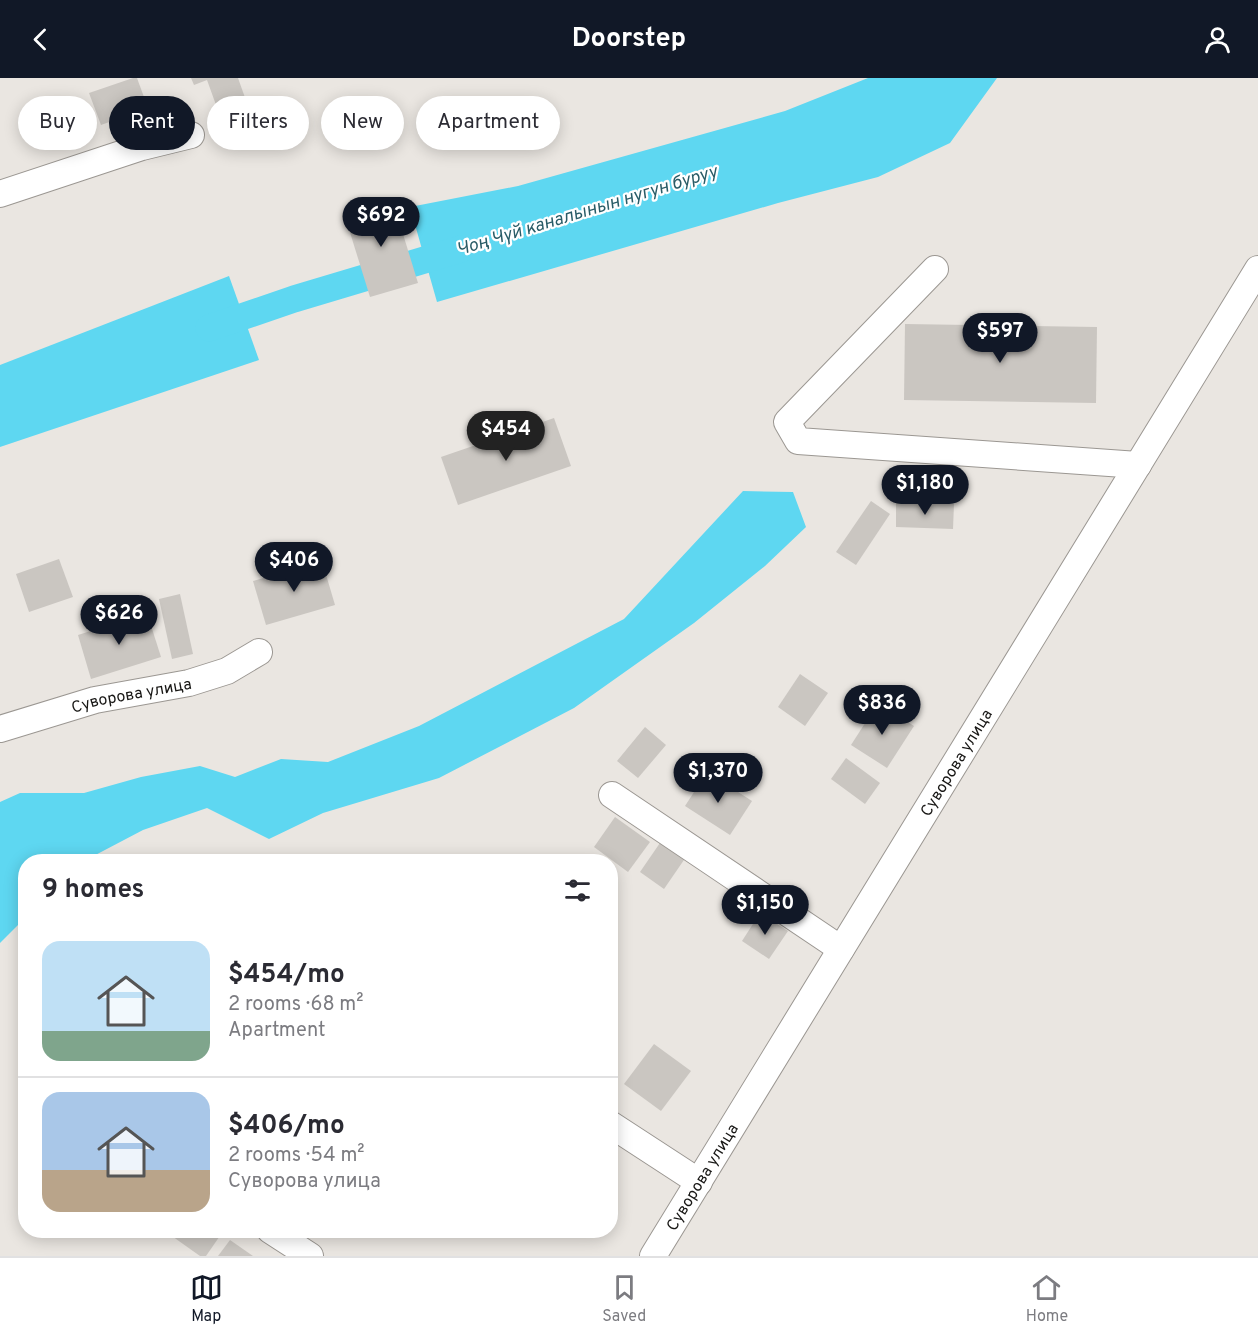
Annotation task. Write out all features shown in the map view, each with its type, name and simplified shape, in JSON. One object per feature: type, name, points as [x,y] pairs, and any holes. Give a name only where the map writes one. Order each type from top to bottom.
[{"type":"street","points":[[0,194],[133,150]]},
{"type":"street","points":[[935,269],[787,422],[798,441],[1138,465]]},
{"type":"street","name":"Суворова улица","points":[[653,1256],[1258,269]]},
{"type":"street","name":"Суворова улица","points":[[0,729],[96,700],[189,683],[227,671],[259,652]]},
{"type":"street","points":[[612,795],[841,949]]},
{"type":"street","points":[[618,1129],[699,1182]]},
{"type":"street","points":[[282,1238],[310,1256]]},
{"type":"water","points":[[868,78],[997,78],[950,143],[878,177],[778,203],[437,302],[410,207],[518,186],[785,111]]},
{"type":"water","points":[[229,276],[259,360],[0,447],[0,365]]},
{"type":"water","points":[[743,491],[793,492],[806,527],[765,566],[694,623],[574,708],[439,778],[323,813],[269,839],[207,808],[143,830],[97,854],[18,854],[18,925],[0,943],[0,802],[20,793],[84,793],[141,777],[200,766],[235,777],[281,759],[328,762],[419,726],[624,619]]},
{"type":"building","points":[[137,78],[144,96],[109,96],[109,122],[101,125],[97,114],[97,96],[90,96],[89,93]]},
{"type":"building","points":[[191,78],[238,78],[244,96],[213,96],[207,80],[194,85]]},
{"type":"building","points":[[392,198],[418,283],[370,297],[344,213]]},
{"type":"building","points":[[905,324],[1097,327],[1096,403],[904,400]]},
{"type":"building","points":[[554,418],[571,466],[458,505],[441,457]]},
{"type":"building","points":[[871,501],[890,514],[856,565],[836,552]]},
{"type":"building","points":[[896,503],[954,504],[953,529],[896,527]]},
{"type":"building","points":[[59,559],[73,597],[29,612],[16,574]]},
{"type":"building","points":[[322,561],[335,605],[266,625],[253,581]]},
{"type":"building","points":[[180,594],[193,654],[172,659],[159,599]]},
{"type":"building","points":[[147,613],[161,657],[91,679],[78,635]]},
{"type":"building","points":[[800,674],[828,693],[805,726],[778,707]]},
{"type":"building","points":[[878,703],[914,726],[887,768],[851,745]]},
{"type":"building","points":[[645,727],[666,745],[638,778],[617,761]]},
{"type":"building","points":[[846,758],[880,783],[865,804],[831,779]]},
{"type":"building","points":[[707,772],[752,801],[730,835],[685,806]]},
{"type":"building","points":[[615,817],[650,842],[628,872],[618,865],[618,854],[604,854],[594,847]]},
{"type":"building","points":[[662,840],[686,857],[664,889],[640,872]]},
{"type":"building","points":[[760,913],[788,931],[769,959],[742,941]]},
{"type":"building","points":[[654,1044],[691,1071],[661,1111],[624,1084]]},
{"type":"building","points":[[175,1238],[218,1238],[206,1256],[200,1256]]},
{"type":"building","points":[[230,1240],[253,1256],[218,1256]]},
{"type":"waterway","name":"Чоң Чүй каналынын нугун буруу","points":[[209,328],[294,299],[461,249]]}]
